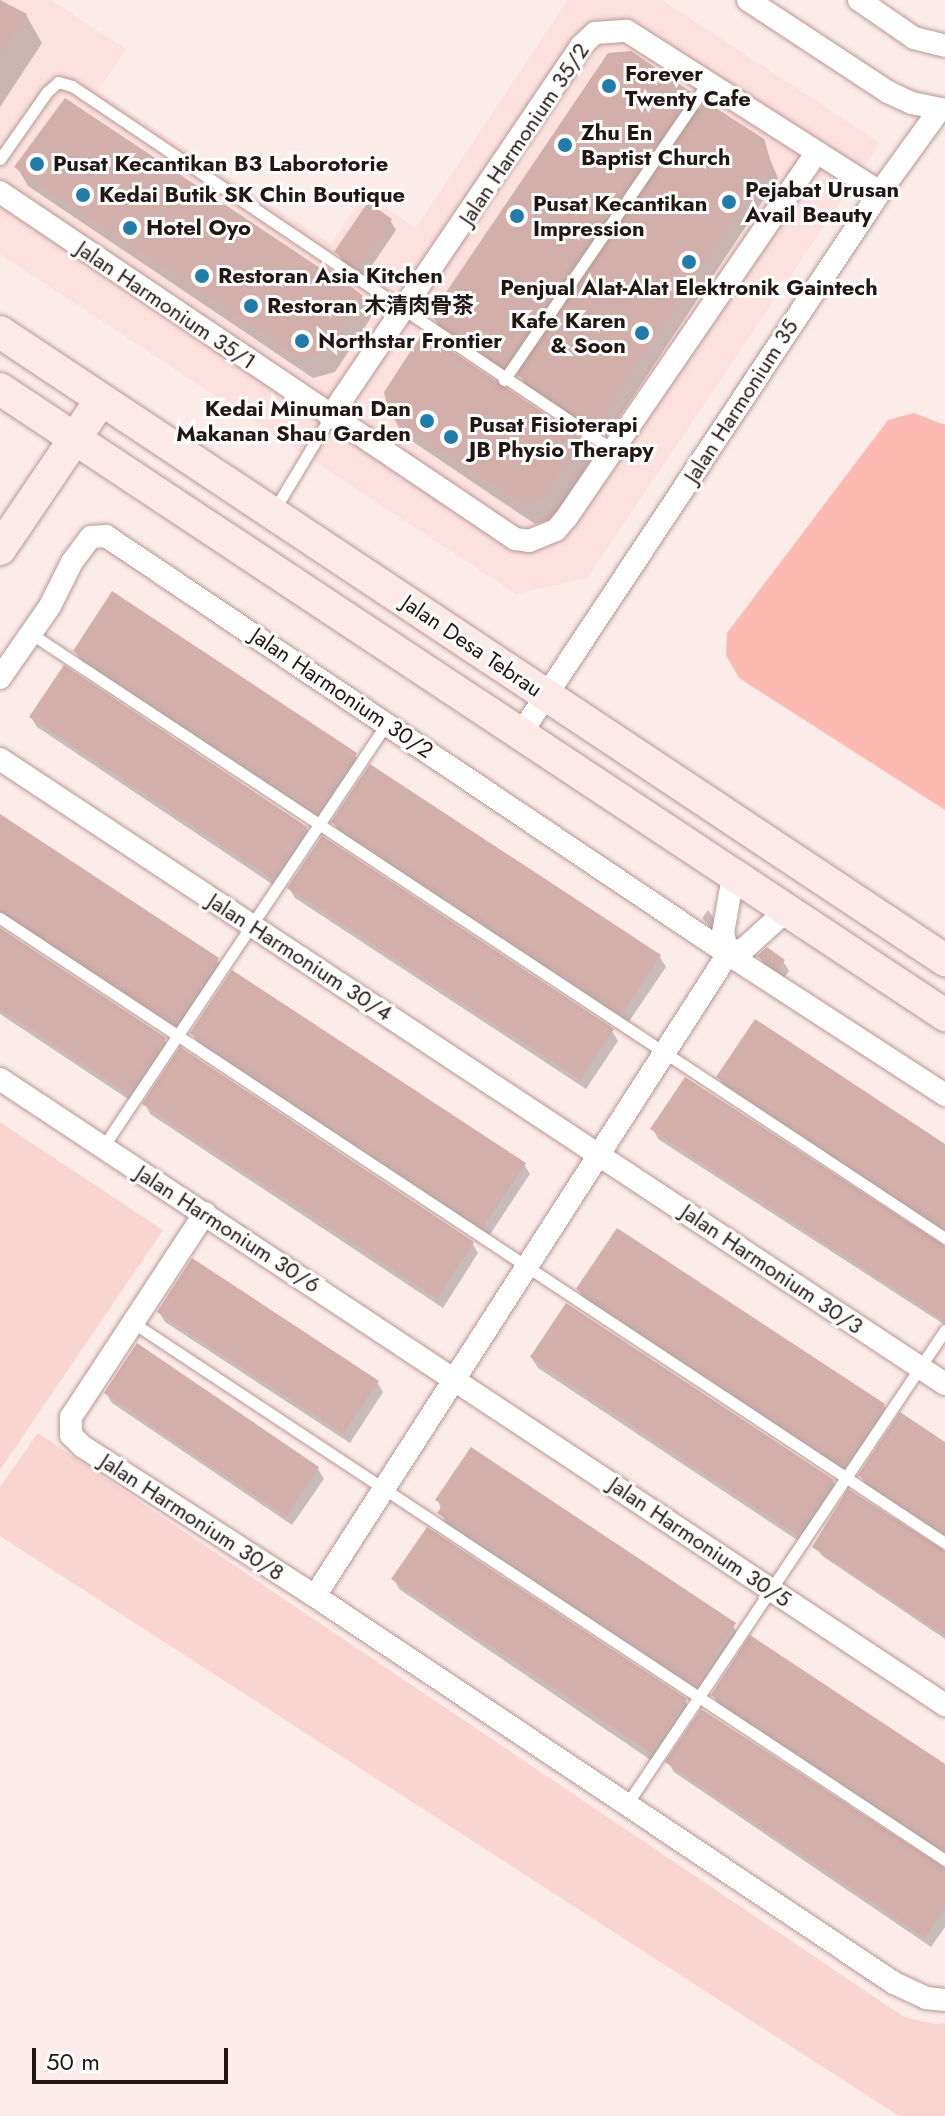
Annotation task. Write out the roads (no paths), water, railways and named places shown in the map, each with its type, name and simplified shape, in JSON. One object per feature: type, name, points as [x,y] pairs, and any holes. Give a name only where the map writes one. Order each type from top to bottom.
[{"type":"street","points":[[748,0],[888,92],[942,110]]},
{"type":"street","points":[[859,0],[914,38],[945,46]]},
{"type":"street","name":"Jalan Harmonium 35/2","points":[[330,417],[581,46],[595,33],[627,31],[880,192]]},
{"type":"street","name":"Jalan Harmonium 35","points":[[520,735],[880,192],[942,110]]},
{"type":"street","name":"Jalan Harmonium 35/1","points":[[0,192],[330,417],[515,539],[529,541],[556,530],[816,154]]},
{"type":"street","name":"Jalan Desa Tebrau","points":[[0,332],[945,960]]},
{"type":"street","points":[[0,389],[945,1015]]},
{"type":"street","points":[[0,549],[101,400]]},
{"type":"street","name":"Jalan Harmonium 30/2","points":[[0,678],[91,537],[106,536],[728,954],[945,1095]]},
{"type":"street","name":"Jalan Harmonium 30/4","points":[[0,759],[599,1155]]},
{"type":"street","points":[[728,954],[723,933],[733,877]]},
{"type":"street","points":[[315,1596],[728,954],[745,948],[787,910]]},
{"type":"street","name":"Jalan Harmonium 30/6","points":[[0,1079],[455,1380]]},
{"type":"street","name":"Jalan Harmonium 30/3","points":[[599,1155],[945,1384]]},
{"type":"street","points":[[131,1322],[205,1213]]},
{"type":"street","name":"Jalan Harmonium 30/8","points":[[131,1322],[71,1417],[71,1435],[82,1446],[315,1596],[894,1983],[926,1998],[945,2000]]},
{"type":"street","name":"Jalan Harmonium 30/5","points":[[455,1380],[945,1705]]},
{"type":"lane","points":[[0,159],[47,92],[58,82],[72,86],[504,380],[613,450]]},
{"type":"lane","points":[[504,380],[708,82]]},
{"type":"lane","name":"Jalan Harmonium 35/2","points":[[272,514],[330,417]]},
{"type":"lane","points":[[30,633],[945,1238]]},
{"type":"lane","points":[[103,1147],[387,722]]},
{"type":"lane","points":[[0,918],[945,1543]]},
{"type":"lane","points":[[131,1322],[945,1860]]},
{"type":"lane","points":[[627,1804],[945,1330]]},
{"type":"place","name":"Forever Twenty Cafe","points":[[609,86]]},
{"type":"place","name":"Zhu En Baptist Church","points":[[565,145]]},
{"type":"place","name":"Pusat Kecantikan B3 Laborotorie","points":[[37,164]]},
{"type":"place","name":"Kedai Butik SK Chin Boutique","points":[[83,195]]},
{"type":"place","name":"Pejabat Urusan Avail Beauty","points":[[729,202]]},
{"type":"place","name":"Pusat Kecantikan Impression","points":[[517,216]]},
{"type":"place","name":"Hotel Oyo","points":[[130,228]]},
{"type":"place","name":"Penjual Alat-Alat Elektronik Gaintech","points":[[689,262]]},
{"type":"place","name":"Restoran Asia Kitchen","points":[[202,276]]},
{"type":"place","name":"Restoran 木清肉骨茶","points":[[251,306]]},
{"type":"place","name":"Kafe Karen & Soon","points":[[642,333]]},
{"type":"place","name":"Northstar Frontier","points":[[302,341]]},
{"type":"place","name":"Kedai Minuman Dan Makanan Shau Garden","points":[[427,421]]},
{"type":"place","name":"Pusat Fisioterapi JB Physio Therapy","points":[[451,437]]}]
